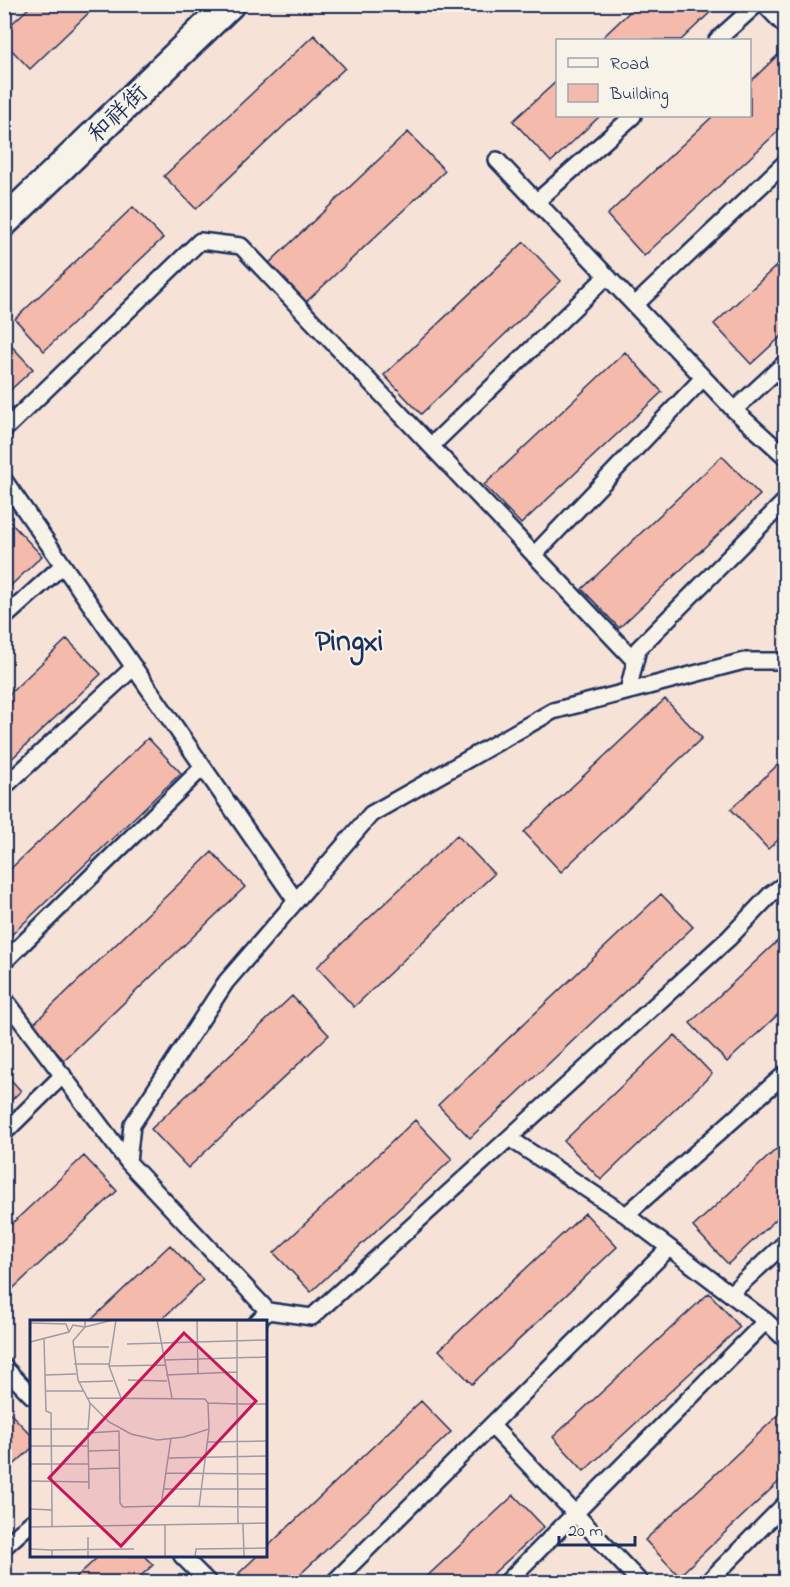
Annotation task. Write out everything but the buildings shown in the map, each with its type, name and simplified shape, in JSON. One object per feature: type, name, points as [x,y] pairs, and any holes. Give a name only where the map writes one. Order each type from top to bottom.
[{"type":"street","name":"和祥街","points":[[4,222],[230,4]]},
{"type":"lane","points":[[718,39],[758,4]]},
{"type":"lane","points":[[764,4],[786,27]]},
{"type":"lane","points":[[536,202],[632,117]]},
{"type":"lane","points":[[497,160],[734,410],[786,456]]},
{"type":"lane","points":[[634,305],[786,162]]},
{"type":"lane","points":[[4,430],[200,241],[241,246],[635,661]]},
{"type":"lane","points":[[431,447],[607,276]]},
{"type":"lane","points":[[734,410],[786,362]]},
{"type":"lane","points":[[534,555],[703,378]]},
{"type":"lane","points":[[4,480],[296,901]]},
{"type":"lane","points":[[628,691],[638,649],[786,500]]},
{"type":"lane","points":[[4,618],[63,565]]},
{"type":"lane","points":[[128,1162],[132,1125],[226,982],[371,814],[553,711],[744,661],[786,661]]},
{"type":"lane","points":[[4,787],[134,668]]},
{"type":"lane","points":[[4,962],[203,767]]},
{"type":"lane","points":[[4,998],[128,1162],[262,1316],[312,1317],[729,938],[771,894],[786,883]]},
{"type":"lane","points":[[626,1215],[786,1073]]},
{"type":"lane","points":[[4,1133],[63,1075]]},
{"type":"lane","points":[[509,1138],[626,1215],[766,1321],[786,1340]]},
{"type":"lane","points":[[730,1294],[786,1242]]},
{"type":"lane","points":[[334,1582],[669,1248]]},
{"type":"lane","points":[[507,1582],[766,1321]]},
{"type":"lane","points":[[4,1367],[30,1394]]},
{"type":"lane","points":[[492,1426],[640,1582]]},
{"type":"lane","points":[[708,1582],[786,1503]]},
{"type":"lane","points":[[4,1546],[30,1524]]},
{"type":"lane","points":[[183,1557],[208,1582]]},
{"type":"district","name":"Pingxi","points":[[349,640]]}]
